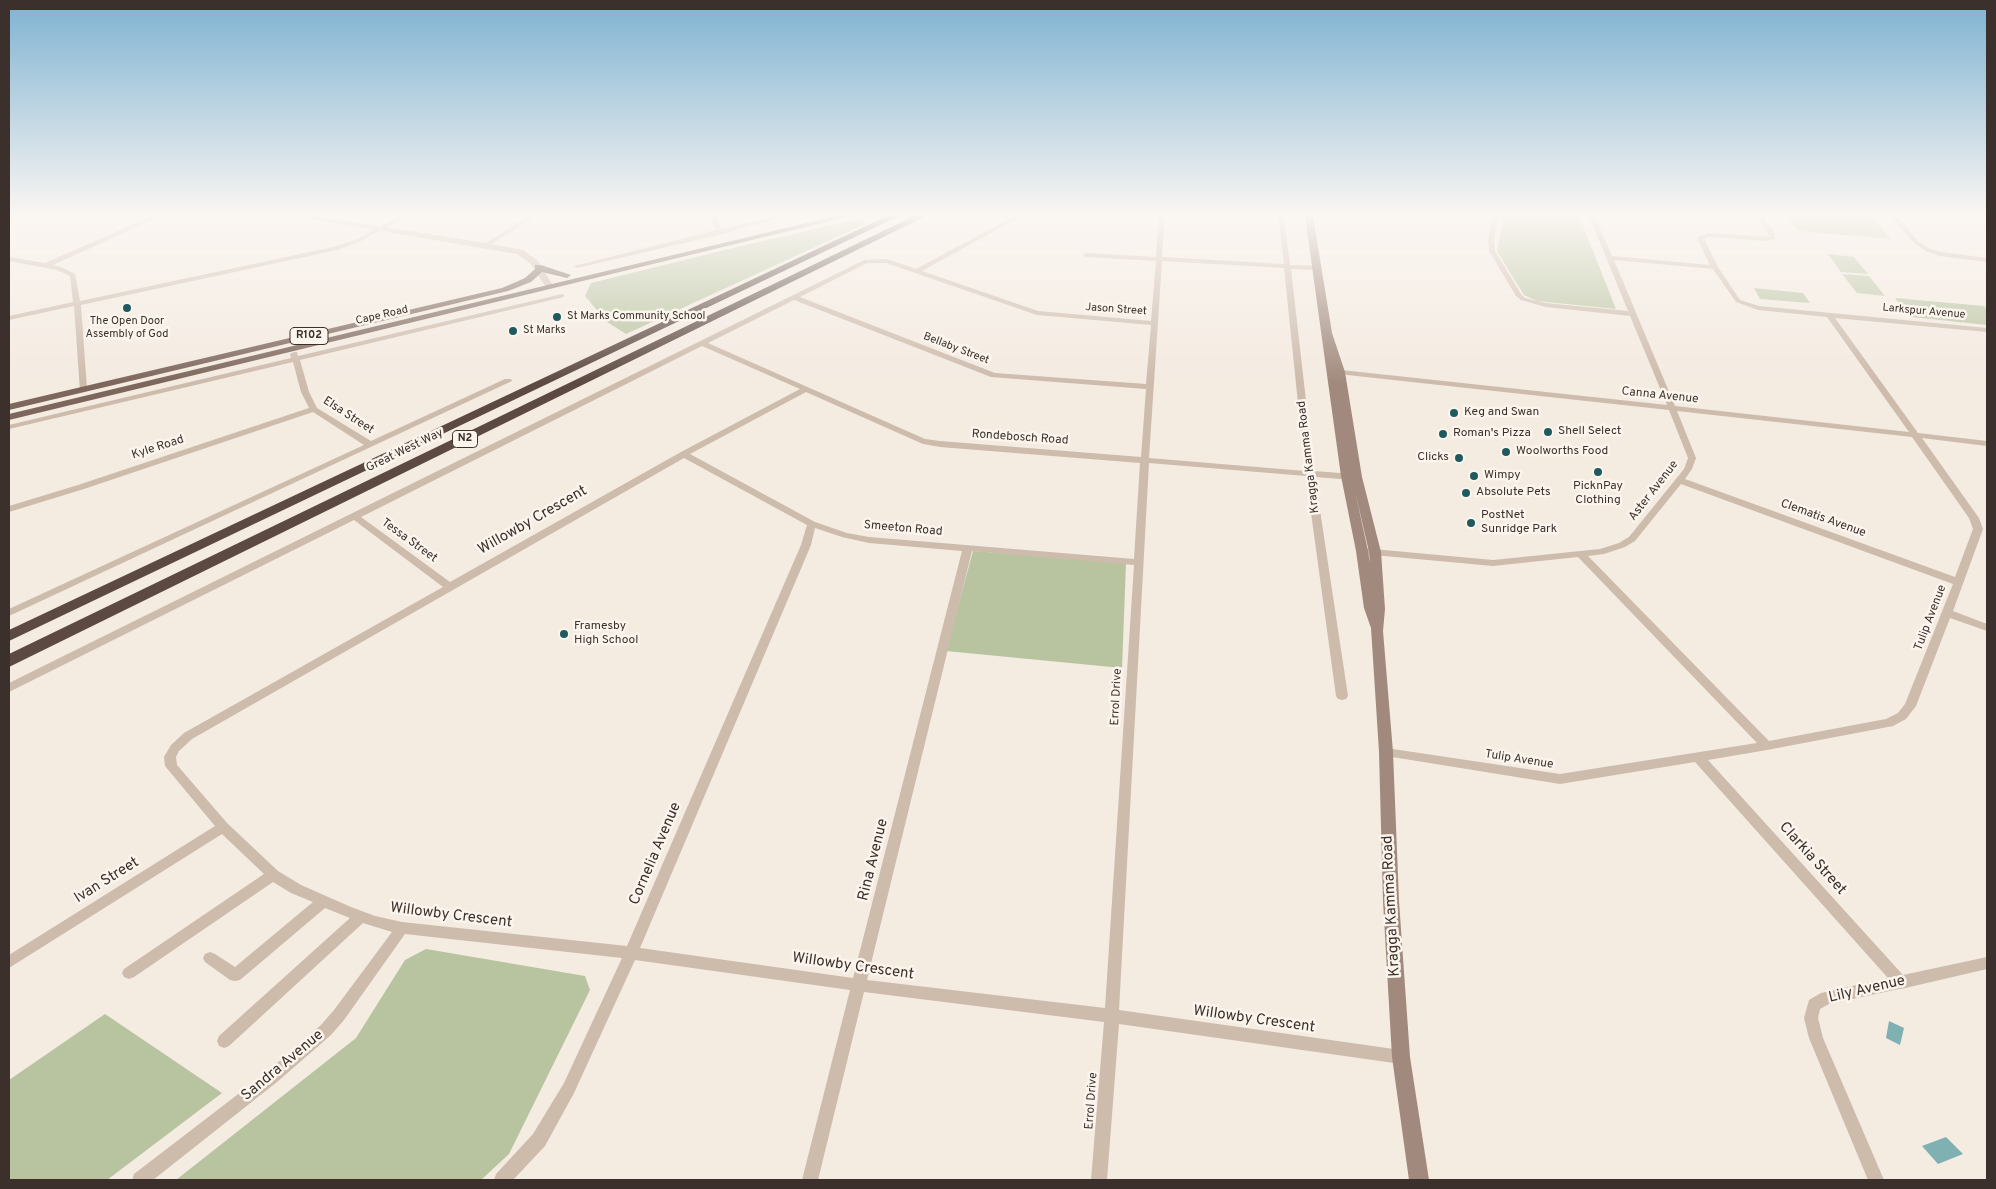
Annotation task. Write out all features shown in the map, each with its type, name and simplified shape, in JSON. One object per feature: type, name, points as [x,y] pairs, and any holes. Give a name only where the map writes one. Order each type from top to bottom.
[{"type":"highway","name":"Great West Way","points":[[9,636],[778,271]]},
{"type":"highway","name":"Great West Way","points":[[9,661],[808,271]]},
{"type":"main road","points":[[505,289],[528,280],[536,271]]},
{"type":"main road","points":[[549,271],[567,274]]},
{"type":"main road","name":"Cape Road","points":[[9,407],[505,289],[547,284],[567,274],[577,271]]},
{"type":"main road","name":"Cape Road","points":[[9,416],[292,350],[602,271]]},
{"type":"main road","name":"Kragga Kamma Road","points":[[1318,271],[1351,477],[1368,552],[1370,608],[1377,631],[1386,752],[1391,901],[1402,1057],[1419,1180]]},
{"type":"street","points":[[68,271],[73,275],[77,303],[83,389]]},
{"type":"street","points":[[9,318],[228,271]]},
{"type":"street","points":[[539,271],[547,284]]},
{"type":"street","name":"Jason Street","points":[[794,297],[843,271]]},
{"type":"street","name":"Jason Street","points":[[917,271],[1038,313],[1154,323]]},
{"type":"street","name":"Errol Drive","points":[[1100,1180],[1112,1016],[1144,459],[1160,271]]},
{"type":"street","name":"Kragga Kamma Road","points":[[1288,271],[1310,474],[1342,696]]},
{"type":"street","points":[[1504,271],[1518,295],[1523,299],[1546,305],[1634,314]]},
{"type":"street","name":"Aster Avenue","points":[[1368,552],[1493,563],[1581,555],[1609,550],[1632,539],[1688,469],[1692,458],[1615,271]]},
{"type":"street","points":[[1718,271],[1734,298],[1743,304],[1758,308],[1829,314]]},
{"type":"street","name":"Cape Road","points":[[9,427],[562,296]]},
{"type":"street","points":[[9,688],[794,297]]},
{"type":"street","name":"Bellaby Street","points":[[794,297],[994,375],[1149,387]]},
{"type":"street","name":"Larkspur Avenue","points":[[1829,314],[1987,330]]},
{"type":"street","name":"Tulip Avenue","points":[[1386,752],[1560,779],[1766,746],[1889,723],[1902,716],[1910,706],[1947,613],[1978,533],[1977,524],[1829,314]]},
{"type":"street","name":"Rondebosch Road","points":[[702,343],[804,390],[923,441],[940,444],[1351,477]]},
{"type":"street","name":"Elsa Street","points":[[292,350],[305,392],[314,409],[371,445]]},
{"type":"street","name":"Canna Avenue","points":[[1335,372],[1987,443]]},
{"type":"street","name":"Great West Way","points":[[9,613],[508,381]]},
{"type":"street","name":"Willowby Crescent","points":[[804,390],[684,454],[180,742],[170,757],[171,766],[222,828],[273,875],[296,889],[362,917],[402,928],[631,953],[859,985],[1112,1016],[1402,1057]]},
{"type":"street","name":"Kyle Road","points":[[9,509],[81,487],[314,409]]},
{"type":"street","name":"Smeeton Road","points":[[684,454],[812,524],[844,536],[869,540],[1139,562]]},
{"type":"street","name":"Clematis Avenue","points":[[1679,480],[1958,582]]},
{"type":"street","name":"Tessa Street","points":[[354,516],[450,587]]},
{"type":"street","name":"Cornelia Avenue","points":[[502,1180],[539,1140],[569,1088],[631,953],[806,545],[812,524]]},
{"type":"street","name":"Rina Avenue","points":[[810,1180],[968,547]]},
{"type":"street","points":[[1581,555],[1766,746]]},
{"type":"street","points":[[1947,613],[1987,628]]},
{"type":"street","name":"Clarkia Street","points":[[1698,757],[1901,983]]},
{"type":"street","name":"Ivan Street","points":[[9,962],[222,828]]},
{"type":"street","points":[[129,973],[273,875]]},
{"type":"street","points":[[210,958],[235,975],[324,901]]},
{"type":"street","points":[[224,1041],[362,917]]},
{"type":"street","name":"Sandra Avenue","points":[[140,1180],[272,1077],[326,1030],[402,928]]},
{"type":"street","name":"Lily Avenue","points":[[1876,1180],[1816,1038],[1811,1018],[1814,1006],[1826,998],[1987,964]]},
{"type":"green space","points":[[638,271],[762,271],[626,334],[607,322],[585,296],[591,283]]},
{"type":"green space","points":[[1510,271],[1601,271],[1616,309],[1537,301],[1524,295]]},
{"type":"green space","points":[[1866,271],[1868,274],[1841,272]]},
{"type":"green space","points":[[1842,274],[1869,276],[1885,296],[1857,293]]},
{"type":"green space","points":[[1754,288],[1803,293],[1810,303],[1760,299]]},
{"type":"green space","points":[[1895,298],[1984,306],[1987,309],[1987,325],[1911,317]]},
{"type":"green space","points":[[973,551],[1126,563],[1122,668],[946,651]]},
{"type":"green space","points":[[426,949],[585,976],[590,990],[509,1154],[481,1180],[176,1180],[356,1038],[405,960]]},
{"type":"green space","points":[[105,1014],[222,1093],[107,1180],[9,1180],[9,1080]]},
{"type":"water","points":[[1889,1021],[1904,1028],[1900,1045],[1886,1038]]},
{"type":"water","points":[[1946,1137],[1963,1154],[1938,1164],[1922,1146]]},
{"type":"place","name":"The Open Door Assembly of God","points":[[127,308]]},
{"type":"place","name":"St Marks Community School","points":[[557,317]]},
{"type":"place","name":"St Marks","points":[[513,331]]},
{"type":"place","name":"Keg and Swan","points":[[1454,413]]},
{"type":"place","name":"Shell Select","points":[[1548,432]]},
{"type":"place","name":"Roman's Pizza","points":[[1443,434]]},
{"type":"place","name":"Woolworths Food","points":[[1506,452]]},
{"type":"place","name":"Clicks","points":[[1459,458]]},
{"type":"place","name":"PicknPay Clothing","points":[[1598,472]]},
{"type":"place","name":"Wimpy","points":[[1474,476]]},
{"type":"place","name":"Absolute Pets","points":[[1466,493]]},
{"type":"place","name":"PostNet Sunridge Park","points":[[1471,523]]},
{"type":"place","name":"Framesby High School","points":[[564,634]]}]
